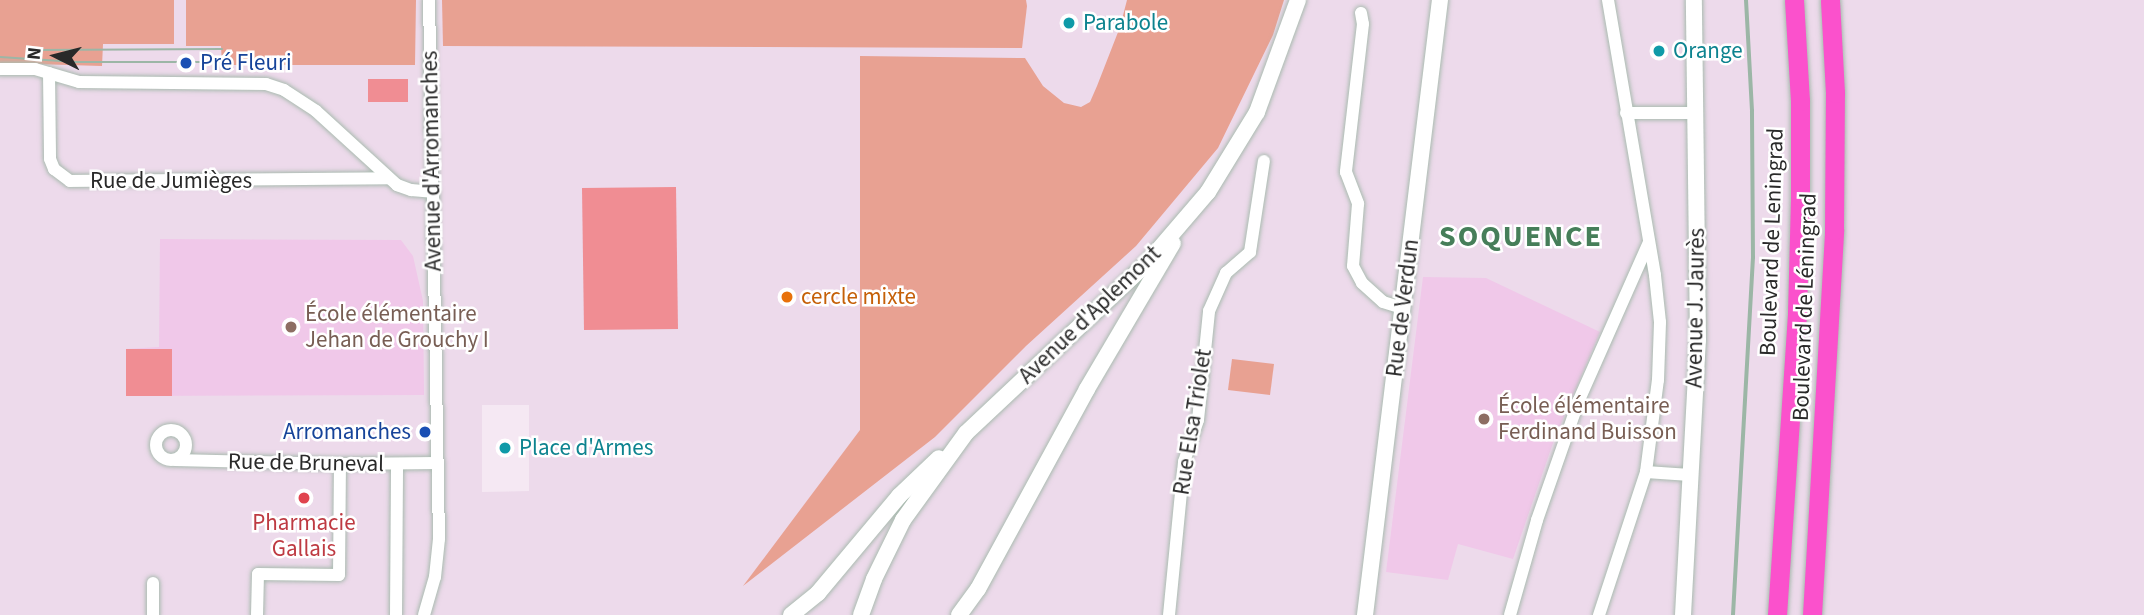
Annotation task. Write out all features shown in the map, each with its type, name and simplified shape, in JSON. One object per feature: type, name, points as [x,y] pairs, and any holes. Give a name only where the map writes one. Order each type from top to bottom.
[{"type":"main road","name":"Boulevard de Leningrad","points":[[1777,615],[1800,196],[1800,101],[1794,0]]},
{"type":"main road","name":"Boulevard de Léningrad","points":[[1812,615],[1834,230],[1835,93],[1830,0]]},
{"type":"street","name":"Avenue d'Arromanches","points":[[425,615],[437,560],[438,463],[429,0]]},
{"type":"street","name":"Avenue d'Aplemont","points":[[860,615],[903,520],[966,433],[1148,262],[1180,228],[1208,192],[1257,112],[1298,0]]},
{"type":"street","name":"Rue de Verdun","points":[[1365,615],[1440,0]]},
{"type":"street","points":[[1599,615],[1646,472],[1658,380],[1660,323],[1608,0]]},
{"type":"street","name":"Avenue J. Jaurès","points":[[1683,615],[1698,340],[1694,0]]},
{"type":"street","points":[[1361,13],[1363,23],[1346,172],[1359,204],[1353,266],[1362,283],[1382,302],[1403,308]]},
{"type":"street","points":[[0,69],[35,69],[79,82],[267,84],[284,90],[316,111],[387,178],[411,190],[432,192]]},
{"type":"street","name":"Rue de Jumièges","points":[[49,73],[50,159],[54,169],[70,181],[343,181],[387,178]]},
{"type":"street","points":[[1626,113],[1697,113]]},
{"type":"street","name":"Rue Elsa Triolet","points":[[1169,615],[1184,462],[1198,421],[1209,311],[1226,273],[1251,252],[1264,161]]},
{"type":"street","points":[[959,615],[978,589],[1087,389],[1169,253],[1180,228]]},
{"type":"street","points":[[1510,615],[1536,520],[1579,400],[1648,242]]},
{"type":"street","points":[[791,615],[818,593],[899,496],[966,433]]},
{"type":"street","name":"Rue de Bruneval","points":[[175,460],[340,464],[438,463]]},
{"type":"street","points":[[257,615],[258,574],[339,575],[340,464]]},
{"type":"street","points":[[396,615],[397,464]]},
{"type":"street","points":[[1646,472],[1690,474]]},
{"type":"street","points":[[153,583],[153,615]]},
{"type":"shaded area","points":[[0,0],[174,0],[174,44],[103,44],[102,66],[0,63]]},
{"type":"shaded area","points":[[186,0],[416,0],[415,65],[222,65],[221,46],[186,46]]},
{"type":"shaded area","points":[[442,0],[1026,0],[1027,6],[1022,48],[443,46]]},
{"type":"shaded area","points":[[1127,0],[1284,0],[1273,35],[1218,148],[1136,246],[1026,346],[935,437],[743,586],[860,430],[860,56],[1025,58],[1043,86],[1064,103],[1081,107],[1090,102],[1097,86],[1120,27]]},
{"type":"shaded area","points":[[368,79],[408,79],[408,102],[368,102]]},
{"type":"shaded area","points":[[676,187],[678,329],[584,330],[582,188]]},
{"type":"shaded area","name":"École élémentaire Jehan de Grouchy I","points":[[160,239],[401,240],[413,256],[423,301],[424,395],[126,396],[126,349],[159,347]]},
{"type":"shaded area","name":"École élémentaire Ferdinand Buisson","points":[[1423,277],[1486,278],[1600,332],[1554,440],[1513,559],[1458,544],[1448,580],[1386,572]]},
{"type":"shaded area","points":[[126,349],[172,349],[172,396],[126,396]]},
{"type":"shaded area","points":[[1232,359],[1274,364],[1270,395],[1228,390]]},
{"type":"shaded area","name":"Place d'Armes","points":[[482,405],[529,405],[529,491],[482,492]]},
{"type":"tram line","points":[[35,50],[222,49]]},
{"type":"tram line","points":[[0,57],[76,62],[222,62]]},
{"type":"railway","points":[[1733,615],[1753,258],[1752,111],[1746,0]]},
{"type":"place","name":"Parabole","points":[[1069,23]]},
{"type":"place","name":"Orange","points":[[1659,51]]},
{"type":"place","name":"Pré Fleuri","points":[[186,63]]},
{"type":"place","name":"cercle mixte","points":[[787,297]]},
{"type":"place","name":"École élémentaire Jehan de Grouchy I","points":[[291,327]]},
{"type":"place","name":"École élémentaire Ferdinand Buisson","points":[[1484,419]]},
{"type":"place","name":"Arromanches","points":[[425,432]]},
{"type":"place","name":"Place d'Armes","points":[[505,448]]},
{"type":"place","name":"Pharmacie Gallais","points":[[304,498]]},
{"type":"district","name":"SOQUENCE","points":[[1521,237]]}]
